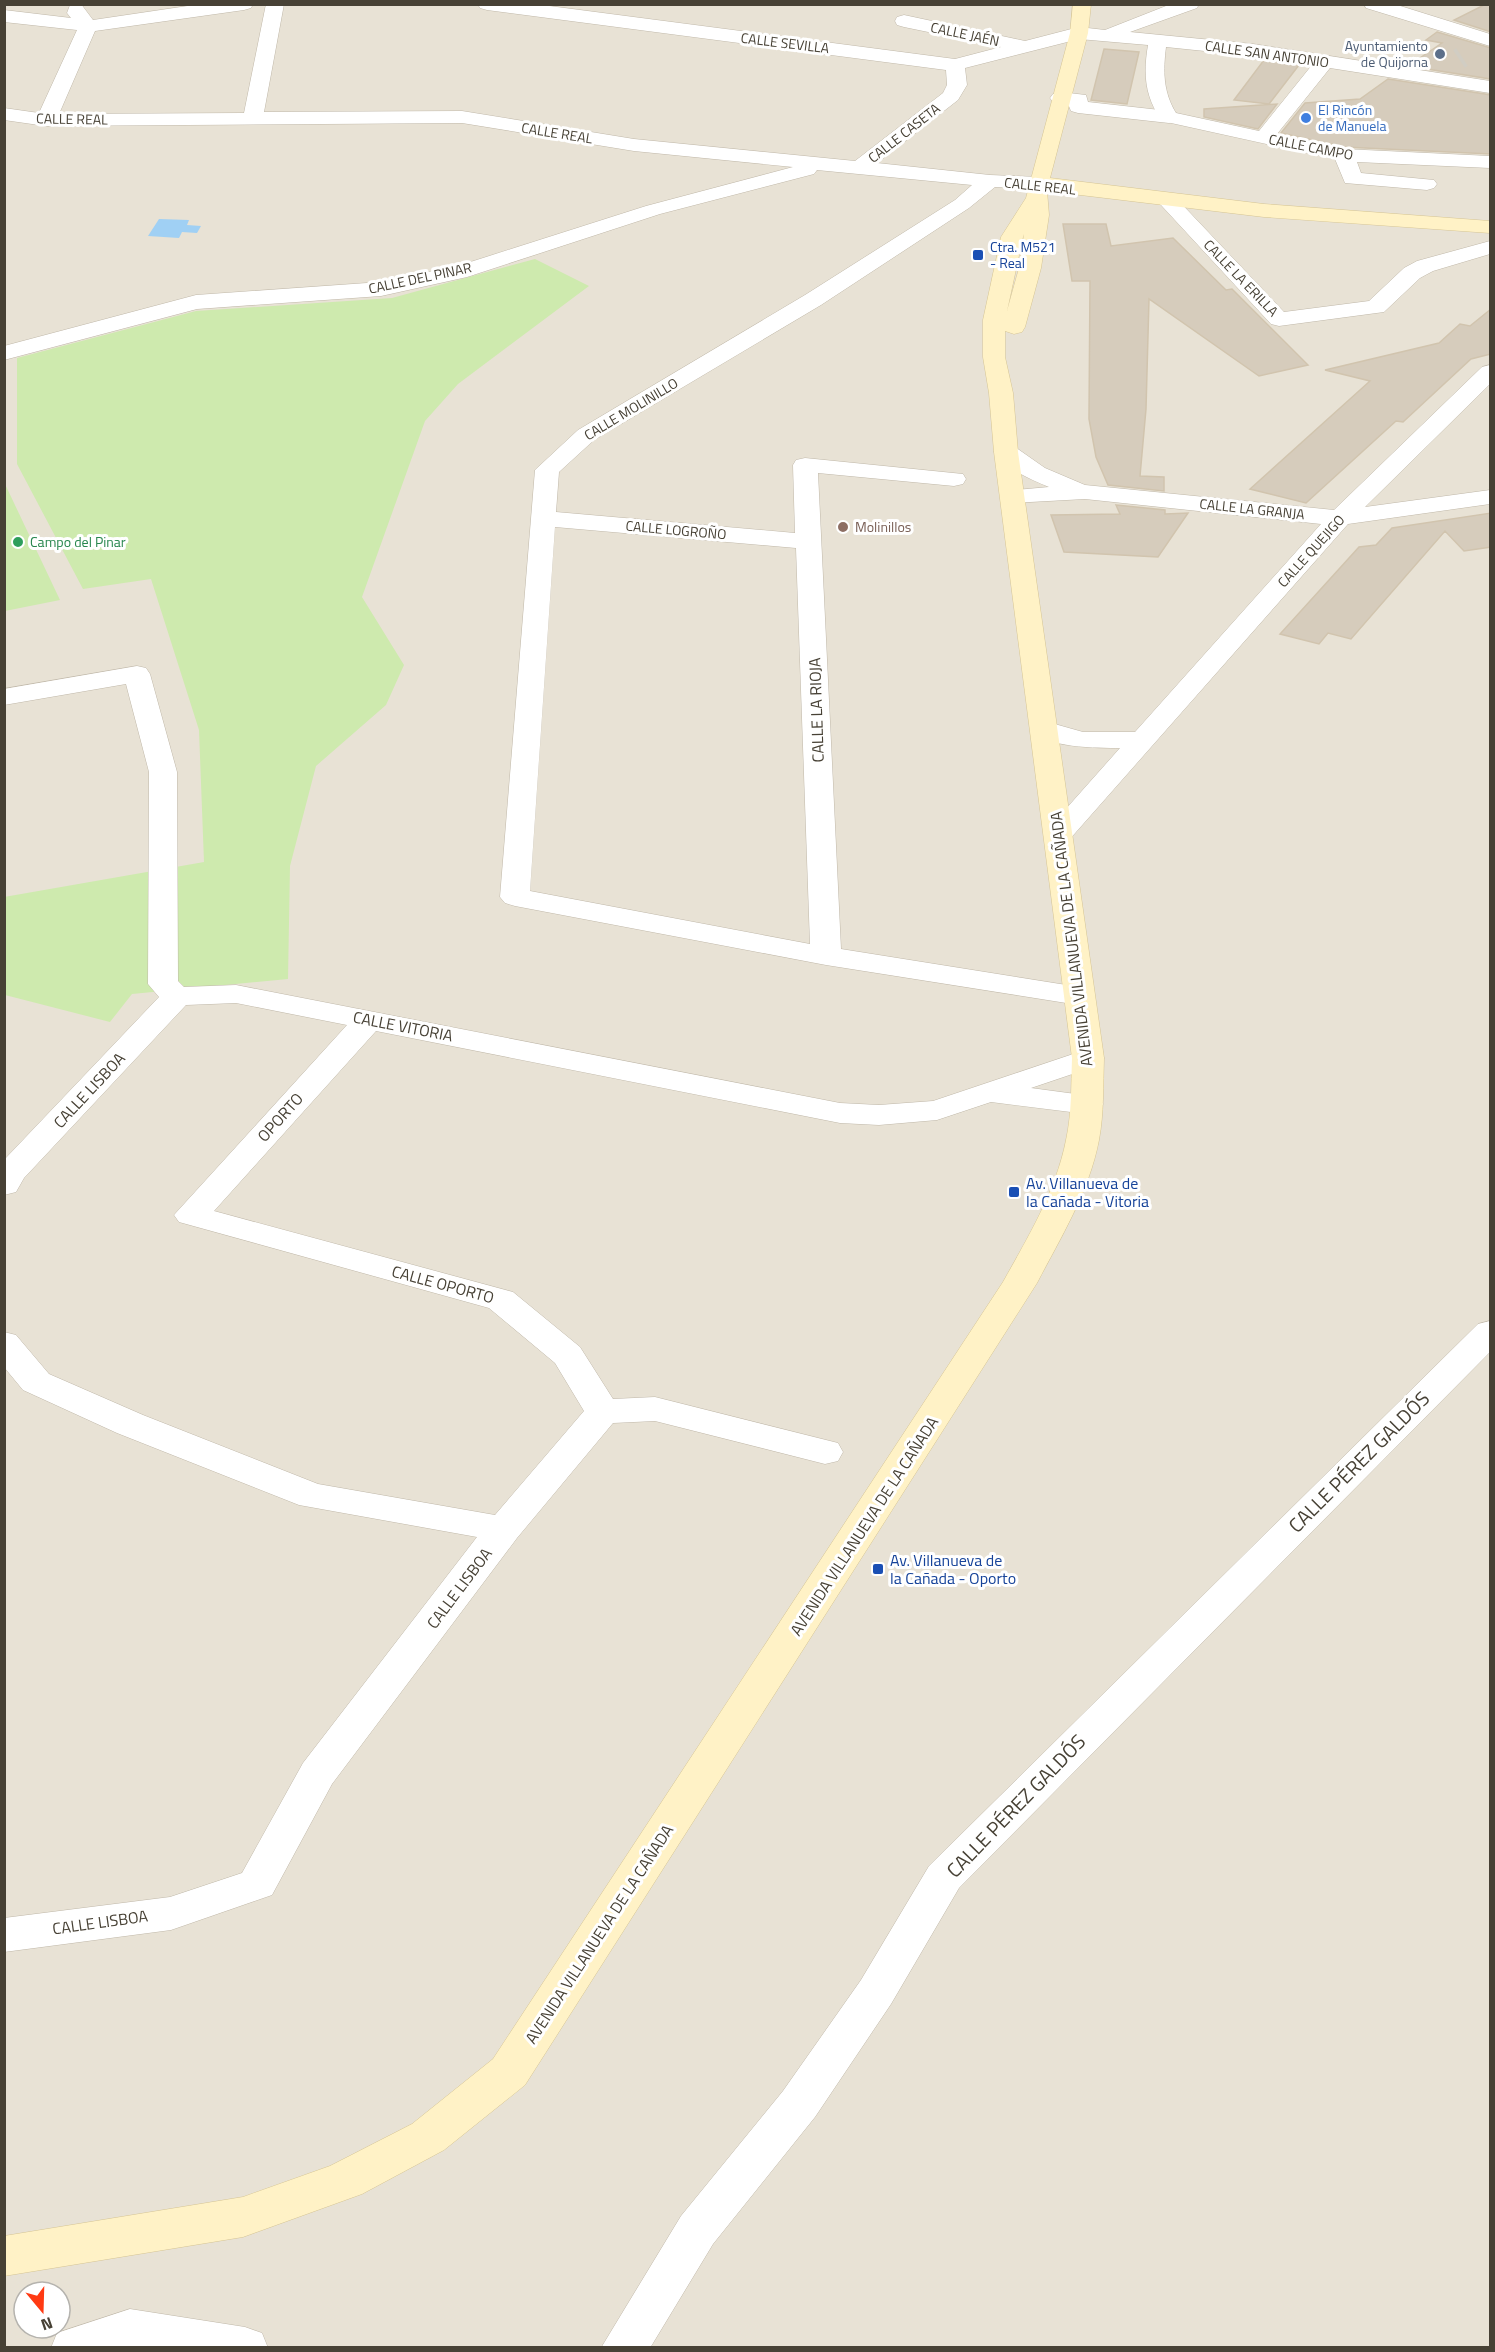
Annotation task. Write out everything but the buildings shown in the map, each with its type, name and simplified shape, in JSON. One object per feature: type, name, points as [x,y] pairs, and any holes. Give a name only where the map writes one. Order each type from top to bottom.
[{"type":"main road","name":"AVENIDA VILLANUEVA DE LA CAÑADA","points":[[4,2256],[243,2217],[336,2184],[428,2137],[509,2072],[1020,1283],[1061,1204],[1080,1153],[1087,1104],[1088,1058],[1006,452],[1001,393],[1015,321],[1030,268],[1037,196],[1060,98],[1079,33],[1082,4]]},
{"type":"main road","name":"CALLE REAL","points":[[1037,196],[1107,193],[1168,201],[1491,227]]},
{"type":"street","points":[[79,4],[76,14],[88,27]]},
{"type":"street","points":[[4,16],[88,27],[244,4]]},
{"type":"street","points":[[253,117],[275,4]]},
{"type":"street","name":"CALLE SEVILLA","points":[[487,4],[955,65],[1079,33]]},
{"type":"street","points":[[1104,35],[1190,4]]},
{"type":"street","points":[[1382,6],[1490,40]]},
{"type":"street","name":"CALLE JAÉN","points":[[904,21],[1027,47]]},
{"type":"street","points":[[46,120],[88,27]]},
{"type":"street","name":"CALLE SAN ANTONIO","points":[[1079,33],[1253,50],[1491,87]]},
{"type":"street","points":[[1158,40],[1153,72],[1157,99],[1169,117]]},
{"type":"street","points":[[1471,51],[1490,40]]},
{"type":"street","points":[[1264,138],[1324,62]]},
{"type":"street","name":"CALLE CASETA","points":[[860,167],[951,96],[957,85],[955,65]]},
{"type":"street","points":[[1433,78],[1450,65]]},
{"type":"street","name":"CALLE CAMPO","points":[[1060,98],[1079,99],[1078,107],[1169,117],[1344,155],[1491,162]]},
{"type":"street","name":"CALLE REAL","points":[[4,114],[46,120],[462,117],[634,146],[990,181],[1037,196]]},
{"type":"street","points":[[1344,155],[1352,178],[1427,184]]},
{"type":"street","name":"CALLE DEL PINAR","points":[[4,353],[196,302],[381,289],[457,272],[653,210],[828,164]]},
{"type":"street","name":"CALLE MOLINILLO","points":[[826,956],[515,897],[547,470],[586,435],[813,300],[962,204],[990,181]]},
{"type":"street","name":"CALLE LA ERILLA","points":[[1168,201],[1279,319],[1376,307],[1412,273],[1425,266],[1491,247]]},
{"type":"street","name":"CALLE QUEJIGO","points":[[1059,834],[1340,518],[1491,372]]},
{"type":"street","name":"CALLE LA GRANJA","points":[[1006,452],[1036,473],[1085,492]]},
{"type":"street","name":"CALLE LA RIOJA","points":[[826,956],[805,465],[954,479]]},
{"type":"street","name":"CALLE LA GRANJA","points":[[1013,496],[1085,492],[1340,518],[1491,497]]},
{"type":"street","name":"CALLE LOGROÑO","points":[[542,518],[809,542]]},
{"type":"street","points":[[4,697],[137,674],[164,772],[163,984],[177,996]]},
{"type":"street","points":[[1044,729],[1081,740],[1142,740]]},
{"type":"street","points":[[826,956],[1079,996]]},
{"type":"street","name":"CALLE VITORIA","points":[[177,996],[236,994],[840,1113],[879,1114],[937,1110],[989,1093],[1087,1104]]},
{"type":"street","name":"CALLE LISBOA","points":[[4,1185],[11,1173],[177,996]]},
{"type":"street","name":"OPORTO","points":[[191,1215],[370,1019]]},
{"type":"street","points":[[989,1093],[1088,1058]]},
{"type":"street","name":"CALLE OPORTO","points":[[191,1215],[501,1300],[568,1355],[603,1412]]},
{"type":"street","name":"CALLE PÉREZ GALDÓS","points":[[624,2348],[697,2230],[799,2104],[870,2001],[944,1877],[1175,1644],[1491,1332]]},
{"type":"street","name":"CALLE LISBOA","points":[[4,1343],[36,1382],[130,1424],[312,1496],[504,1529],[317,1774],[257,1884],[171,1913],[4,1935]]},
{"type":"street","points":[[504,1529],[603,1412],[655,1409],[825,1452]]},
{"type":"street","points":[[74,2348],[130,2330],[245,2348]]},
{"type":"shaded area","points":[[5,5],[1490,5],[1490,2347],[5,2348]]},
{"type":"green space","points":[[535,259],[589,286],[458,384],[425,421],[362,597],[404,665],[386,705],[316,766],[290,866],[288,979],[132,994],[110,1022],[5,995],[4,897],[204,862],[199,730],[151,579],[83,589],[17,464],[17,358],[196,311],[392,298]]},
{"type":"green space","name":"Campo del Pinar","points":[[5,484],[60,600],[5,611]]},
{"type":"water","points":[[159,219],[189,220],[187,225],[201,226],[197,233],[182,232],[179,238],[148,236]]},
{"type":"place","name":"Ayuntamiento de Quijorna","points":[[1440,54]]},
{"type":"place","name":"El Rincón de Manuela","points":[[1306,118]]},
{"type":"place","name":"Ctra. M521 - Real","points":[[978,255]]},
{"type":"place","name":"Molinillos","points":[[843,527]]},
{"type":"place","name":"Campo del Pinar","points":[[18,542]]},
{"type":"place","name":"Av. Villanueva de la Cañada - Vitoria","points":[[1014,1192]]},
{"type":"place","name":"Av. Villanueva de la Cañada - Oporto","points":[[878,1569]]}]
